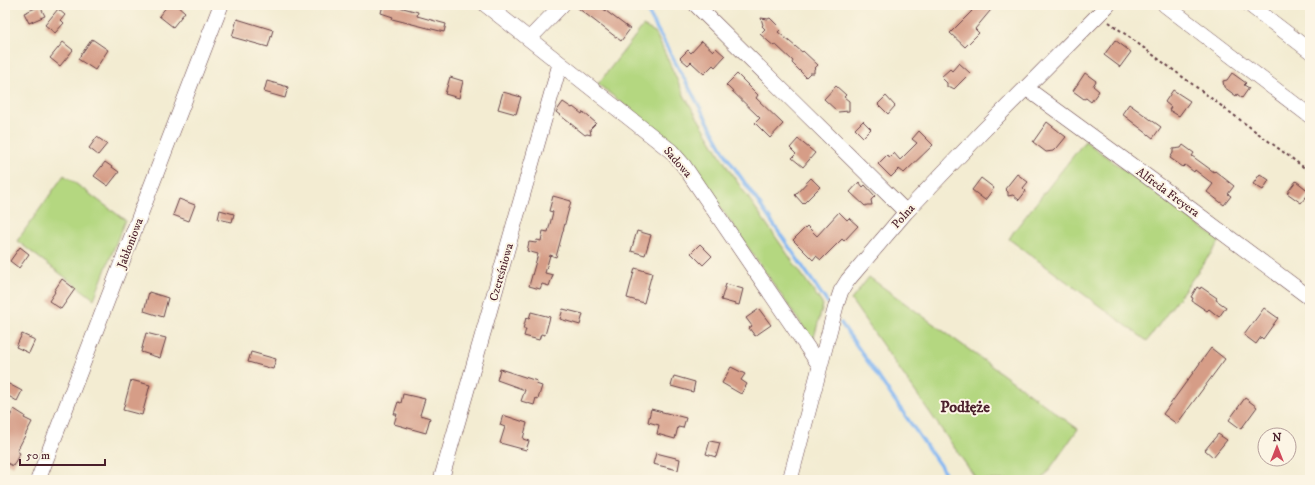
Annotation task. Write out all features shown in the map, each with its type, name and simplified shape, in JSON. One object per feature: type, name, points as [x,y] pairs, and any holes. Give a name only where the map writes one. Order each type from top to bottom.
[{"type":"street","name":"Jabłoniowa","points":[[38,480],[221,5]]},
{"type":"street","name":"Sadowa","points":[[486,5],[671,151],[684,166],[820,366]]},
{"type":"street","points":[[529,39],[562,5]]},
{"type":"street","points":[[696,5],[906,212]]},
{"type":"street","points":[[1165,5],[1310,116]]},
{"type":"street","points":[[1250,5],[1310,51]]},
{"type":"street","name":"Polna","points":[[790,480],[836,306],[841,291],[848,280],[906,212],[1103,10]]},
{"type":"street","name":"Czereśniowa","points":[[441,480],[560,64]]},
{"type":"street","name":"Alfreda Freyera","points":[[1026,88],[1310,298]]},
{"type":"path","points":[[1103,10],[1310,172]]},
{"type":"green space","points":[[643,26],[655,32],[685,97],[731,173],[823,305],[813,341],[709,191],[658,132],[598,84]]},
{"type":"green space","points":[[1085,141],[1220,241],[1147,341],[1009,239]]},
{"type":"green space","points":[[64,175],[125,220],[94,299],[17,241]]},
{"type":"green space","points":[[869,277],[1078,429],[1042,480],[977,480],[851,300]]},
{"type":"building","points":[[168,5],[177,5],[185,12],[173,27],[159,16]]},
{"type":"building","points":[[383,5],[392,5],[418,12],[417,16],[446,24],[444,32],[392,19],[393,17],[381,13]]},
{"type":"building","points":[[574,5],[598,5],[630,29],[621,41]]},
{"type":"building","points":[[965,5],[995,5],[975,29],[979,33],[965,47],[950,33],[972,11]]},
{"type":"building","points":[[40,6],[45,16],[29,23],[24,13]]},
{"type":"building","points":[[58,9],[65,15],[61,20],[64,23],[55,33],[45,25]]},
{"type":"building","points":[[761,18],[770,18],[781,29],[778,32],[802,52],[803,51],[818,65],[814,69],[814,73],[810,73],[806,77],[792,63],[793,61],[776,45],[774,46],[760,34],[765,29],[762,26]]},
{"type":"building","points":[[237,19],[273,30],[268,47],[232,37]]},
{"type":"building","points":[[92,39],[108,50],[95,70],[78,59]]},
{"type":"building","points":[[1115,40],[1131,52],[1120,67],[1104,55]]},
{"type":"building","points":[[702,41],[713,51],[716,48],[725,56],[715,67],[713,65],[704,74],[691,62],[688,65],[680,58],[688,50],[691,53]]},
{"type":"building","points":[[63,42],[73,50],[60,66],[50,58]]},
{"type":"building","points":[[959,63],[970,73],[954,89],[947,87],[947,83],[941,77],[950,69],[952,71]]},
{"type":"building","points":[[1085,73],[1096,81],[1093,86],[1099,91],[1091,102],[1073,91]]},
{"type":"building","points":[[1232,73],[1246,83],[1244,85],[1249,88],[1242,98],[1237,94],[1236,96],[1224,87],[1223,81],[1227,80]]},
{"type":"building","points":[[737,74],[758,95],[756,98],[783,124],[770,138],[755,123],[760,118],[726,85]]},
{"type":"building","points":[[450,77],[463,81],[459,98],[445,94]]},
{"type":"building","points":[[267,81],[288,87],[285,98],[264,92]]},
{"type":"building","points":[[836,86],[846,95],[844,97],[849,101],[849,111],[838,112],[824,99]]},
{"type":"building","points":[[1173,90],[1190,101],[1179,116],[1169,110],[1171,107],[1165,102]]},
{"type":"building","points":[[503,92],[521,97],[516,114],[498,109]]},
{"type":"building","points":[[886,96],[895,106],[888,114],[878,104]]},
{"type":"building","points":[[563,102],[582,114],[583,112],[596,123],[590,129],[591,135],[585,135],[556,112]]},
{"type":"building","points":[[1129,104],[1161,127],[1153,138],[1122,114]]},
{"type":"building","points":[[863,121],[871,129],[863,137],[855,129]]},
{"type":"building","points":[[1047,122],[1066,137],[1053,151],[1046,152],[1033,142]]},
{"type":"building","points":[[919,131],[933,145],[904,173],[899,169],[891,177],[878,164],[887,155],[889,158],[894,153],[900,160],[917,143],[912,139]]},
{"type":"building","points":[[97,137],[107,144],[98,155],[89,148]]},
{"type":"building","points":[[798,139],[815,153],[803,167],[792,158],[796,154],[790,148]]},
{"type":"building","points":[[1183,145],[1194,153],[1192,156],[1234,186],[1228,194],[1231,196],[1224,205],[1207,192],[1213,184],[1195,170],[1194,172],[1185,165],[1183,167],[1170,158],[1173,153],[1173,149],[1181,148]]},
{"type":"building","points":[[105,162],[119,172],[108,186],[94,176]]},
{"type":"building","points":[[1017,174],[1028,182],[1023,188],[1026,191],[1019,200],[1013,195],[1008,196],[1008,192],[1005,189]]},
{"type":"building","points":[[1260,174],[1269,180],[1263,190],[1253,184]]},
{"type":"building","points":[[811,178],[820,187],[803,204],[795,195]]},
{"type":"building","points":[[981,178],[994,188],[985,200],[972,190]]},
{"type":"building","points":[[1296,181],[1310,192],[1301,203],[1287,193]]},
{"type":"building","points":[[859,182],[863,187],[865,185],[875,196],[871,200],[872,205],[865,206],[850,192]]},
{"type":"building","points":[[553,196],[571,201],[556,257],[550,255],[545,273],[553,275],[549,286],[542,284],[540,289],[529,286],[538,254],[527,251],[529,242],[536,243],[537,240],[541,241],[543,231],[548,232],[553,212],[549,211]]},
{"type":"building","points":[[179,199],[195,205],[189,221],[173,215]]},
{"type":"building","points":[[220,210],[234,214],[232,222],[218,219]]},
{"type":"building","points":[[839,212],[847,220],[849,218],[858,226],[844,241],[842,239],[821,260],[816,256],[813,260],[793,240],[807,226],[817,236]]},
{"type":"building","points":[[637,231],[651,235],[645,255],[631,251]]},
{"type":"building","points":[[700,244],[712,256],[703,265],[691,253]]},
{"type":"building","points":[[20,247],[29,254],[19,268],[10,261]]},
{"type":"building","points":[[635,268],[652,273],[644,303],[627,298]]},
{"type":"building","points":[[62,279],[75,289],[61,309],[49,301]]},
{"type":"building","points":[[726,284],[743,289],[739,305],[721,300]]},
{"type":"building","points":[[1197,287],[1200,289],[1201,287],[1217,298],[1216,300],[1226,307],[1219,317],[1209,309],[1207,311],[1192,301],[1193,298],[1191,297]]},
{"type":"building","points":[[149,292],[168,298],[163,317],[144,311]]},
{"type":"building","points":[[1264,308],[1278,318],[1263,339],[1261,337],[1256,344],[1244,335]]},
{"type":"building","points":[[563,309],[583,314],[580,325],[560,319]]},
{"type":"building","points":[[759,309],[771,325],[755,336],[749,328],[752,326],[746,318]]},
{"type":"building","points":[[531,312],[550,317],[545,335],[541,334],[539,340],[524,336],[526,329],[523,329],[526,318],[529,319]]},
{"type":"building","points":[[146,333],[166,338],[160,358],[141,352]]},
{"type":"building","points":[[22,334],[35,340],[29,353],[16,347]]},
{"type":"building","points":[[1211,348],[1225,359],[1177,424],[1163,414]]},
{"type":"building","points":[[251,352],[276,359],[273,369],[248,362]]},
{"type":"building","points":[[731,367],[745,374],[741,380],[747,384],[741,394],[722,383]]},
{"type":"building","points":[[500,369],[537,381],[536,384],[542,386],[538,399],[536,398],[534,405],[521,401],[525,390],[497,380]]},
{"type":"building","points":[[674,376],[695,382],[693,392],[671,386]]},
{"type":"building","points":[[131,380],[150,385],[142,415],[123,410]]},
{"type":"building","points":[[5,382],[22,391],[17,401],[5,394]]},
{"type":"building","points":[[403,394],[425,399],[420,415],[430,418],[426,433],[394,424],[397,414],[394,414],[398,402],[401,403]]},
{"type":"building","points":[[1245,398],[1257,407],[1241,429],[1229,420]]},
{"type":"building","points":[[14,409],[25,416],[24,418],[32,422],[17,451],[20,453],[13,466],[5,462],[5,426]]},
{"type":"building","points":[[651,409],[686,418],[683,428],[678,427],[675,439],[657,434],[659,425],[648,422]]},
{"type":"building","points":[[503,415],[527,423],[523,439],[529,441],[526,450],[500,443],[505,427],[500,425]]},
{"type":"building","points":[[1218,434],[1227,440],[1213,457],[1205,450]]},
{"type":"building","points":[[710,441],[720,443],[716,457],[706,454]]},
{"type":"building","points":[[656,453],[680,459],[678,470],[653,464]]},
{"type":"waterway","points":[[644,5],[727,157],[827,302]]},
{"type":"waterway","points":[[841,323],[950,480]]},
{"type":"district","name":"Podłęże","points":[[965,406]]}]
